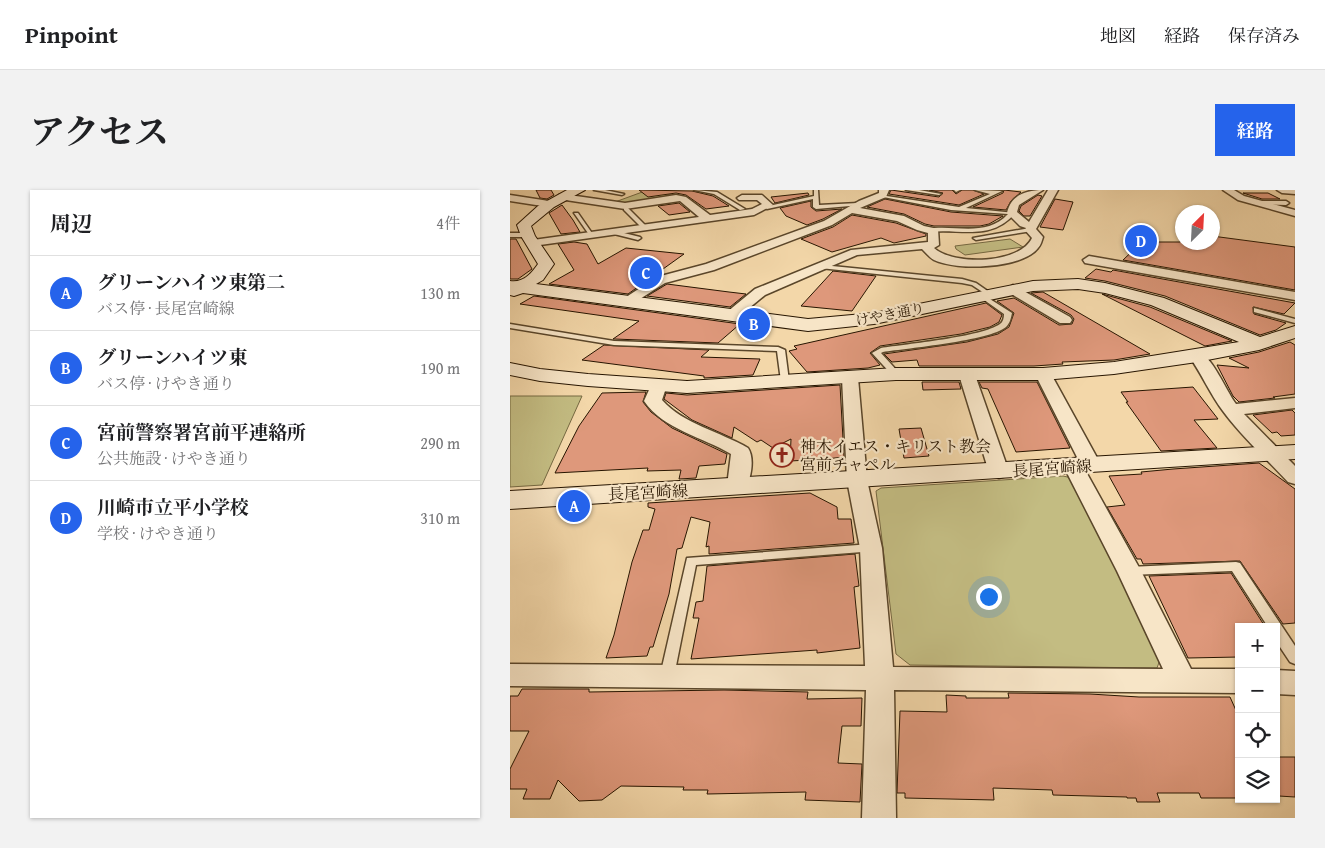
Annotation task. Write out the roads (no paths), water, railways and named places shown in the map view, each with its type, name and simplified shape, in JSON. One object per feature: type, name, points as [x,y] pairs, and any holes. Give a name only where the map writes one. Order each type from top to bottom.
[{"type":"street","points":[[523,238],[524,225],[533,216],[549,204],[579,190]]},
{"type":"street","points":[[926,247],[939,258],[957,261],[996,262],[1016,258],[1032,250],[1038,237],[1031,228],[1012,213],[1014,204],[1019,199],[1038,190]]},
{"type":"street","points":[[1031,228],[1053,190]]},
{"type":"street","points":[[1228,190],[1242,198],[1295,213]]},
{"type":"street","points":[[1282,190],[1295,191]]},
{"type":"street","points":[[562,197],[625,206],[676,198],[683,199],[708,218]]},
{"type":"street","points":[[523,238],[592,235],[754,212],[768,205],[759,197],[742,198]]},
{"type":"street","points":[[627,301],[661,280],[710,268],[828,223],[859,205],[884,197]]},
{"type":"street","points":[[510,198],[549,204]]},
{"type":"street","points":[[732,315],[760,292],[822,267],[844,255],[855,252],[933,245],[934,232],[900,218],[859,205]]},
{"type":"street","points":[[516,216],[533,216]]},
{"type":"street","points":[[514,289],[537,278],[546,264],[544,258],[523,238]]},
{"type":"street","points":[[1090,260],[1295,296]]},
{"type":"street","name":"けやき通り","points":[[514,289],[627,301],[808,325],[830,325],[875,318],[1013,289],[1049,284],[1101,286],[1153,299],[1259,344]]},
{"type":"street","points":[[1013,289],[1065,320]]},
{"type":"street","points":[[510,369],[540,375],[687,387],[896,374],[1043,374],[1114,368],[1196,356],[1259,344],[1294,331]]},
{"type":"street","points":[[1196,356],[1208,370],[1218,392],[1231,410],[1284,453],[1295,478]]},
{"type":"street","points":[[1043,374],[1082,466],[1182,680]]},
{"type":"street","points":[[967,375],[999,472]]},
{"type":"street","points":[[850,378],[857,480],[871,548],[880,677],[880,818]]},
{"type":"street","points":[[659,385],[653,401],[658,408],[678,420],[727,442],[741,452],[741,464],[736,486]]},
{"type":"street","points":[[1231,410],[1295,403]]},
{"type":"street","name":"長尾宮崎線","points":[[510,500],[999,472],[1284,453]]},
{"type":"street","points":[[510,675],[1235,681]]},
{"type":"street","points":[[1280,682],[1295,683]]},
{"type":"lane","points":[[596,190],[622,194]]},
{"type":"lane","points":[[696,190],[715,193],[742,208]]},
{"type":"lane","points":[[816,190],[816,206],[859,205]]},
{"type":"lane","points":[[908,190],[939,194]]},
{"type":"lane","points":[[977,190],[997,192]]},
{"type":"lane","points":[[683,199],[708,192]]},
{"type":"lane","points":[[961,208],[997,192]]},
{"type":"lane","points":[[767,207],[816,197]]},
{"type":"lane","points":[[884,197],[978,211],[1012,213],[1007,221],[988,228],[957,231],[929,230]]},
{"type":"lane","points":[[1260,204],[1286,203]]},
{"type":"lane","points":[[626,209],[644,227]]},
{"type":"lane","points":[[970,215],[978,211]]},
{"type":"lane","points":[[576,214],[592,235]]},
{"type":"lane","points":[[976,238],[1031,228]]},
{"type":"lane","points":[[612,232],[638,238]]},
{"type":"lane","points":[[822,267],[962,281],[974,284],[1008,313],[1007,320],[1003,326],[980,333],[881,350],[876,353],[896,374]]},
{"type":"lane","points":[[1257,310],[1294,331]]},
{"type":"lane","points":[[510,326],[614,343],[687,348],[778,349],[781,350],[785,381]]},
{"type":"lane","points":[[667,676],[691,561],[871,548]]},
{"type":"lane","points":[[1130,571],[1236,566],[1273,623]]},
{"type":"lane","points":[[1280,634],[1295,658]]},
{"type":"place","name":"川崎市立平小学校","points":[[1141,241]]},
{"type":"place","name":"宮前警察署宮前平連絡所","points":[[646,273]]},
{"type":"place","name":"グリーンハイツ東","points":[[754,324]]},
{"type":"place","name":"神木イエス・キリスト教会 宮前チャペル","points":[[782,455]]},
{"type":"place","name":"グリーンハイツ東第二","points":[[574,506]]}]
